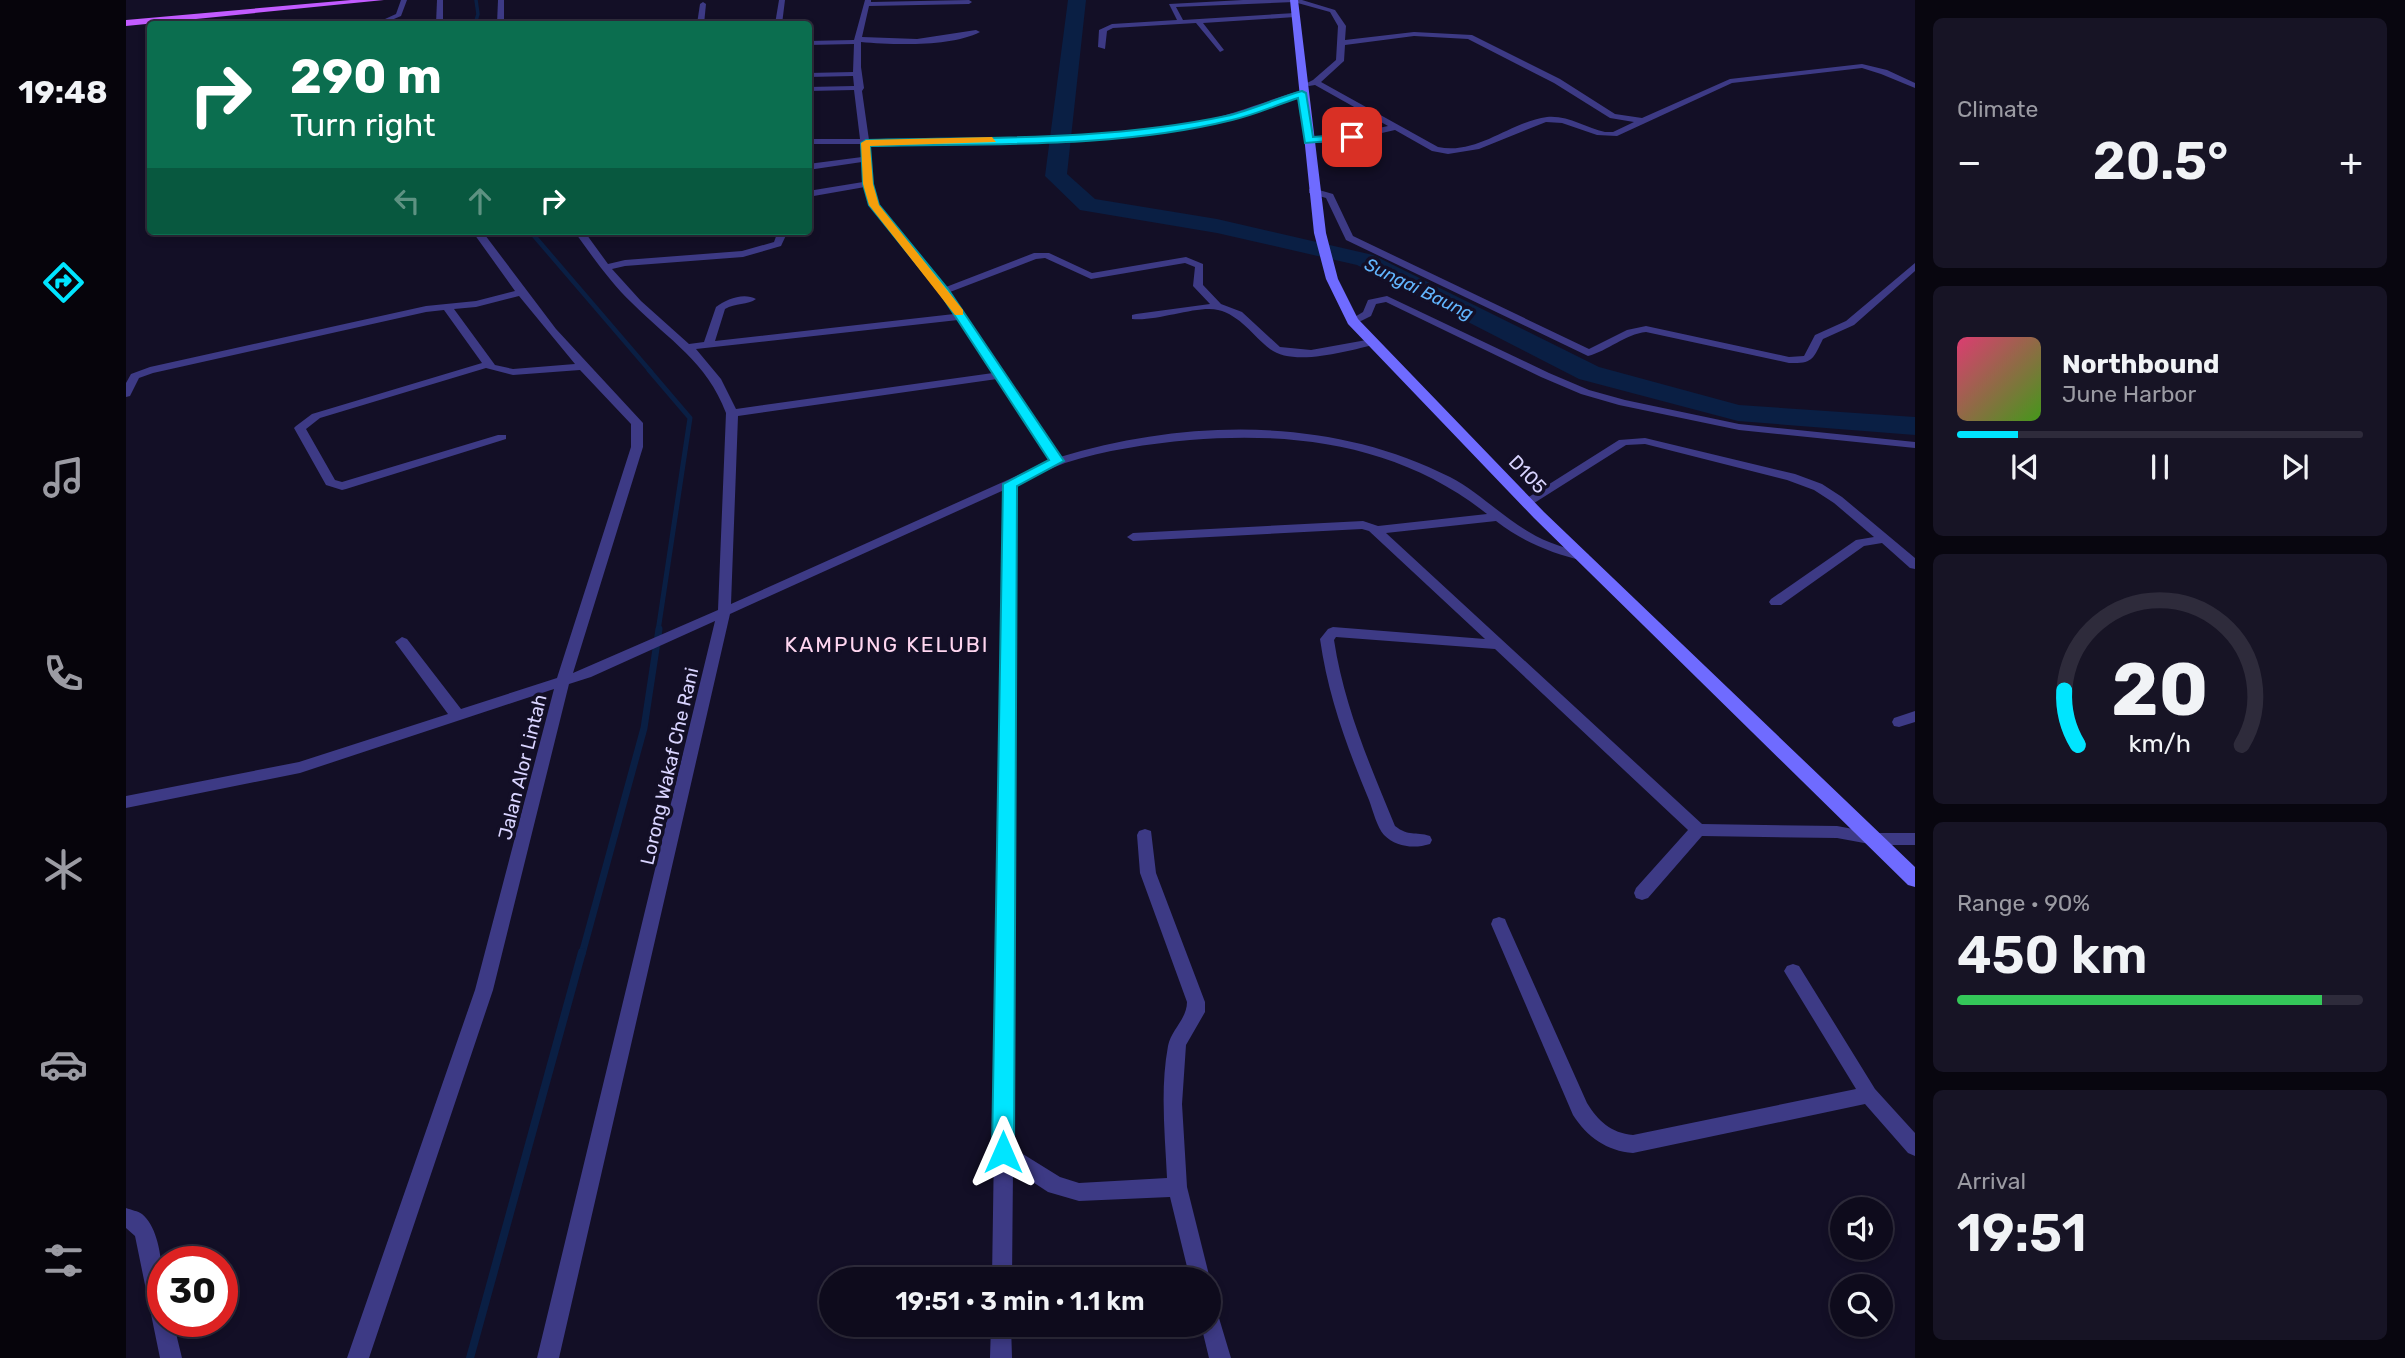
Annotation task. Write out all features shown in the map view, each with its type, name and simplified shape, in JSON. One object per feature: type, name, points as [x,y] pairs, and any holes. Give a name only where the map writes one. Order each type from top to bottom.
[{"type":"main road","points":[[341,3],[361,0]]},
{"type":"main road","points":[[148,21],[380,0]]},
{"type":"main road","points":[[126,23],[147,21]]},
{"type":"street","points":[[384,21],[399,15],[404,0]]},
{"type":"street","points":[[440,0],[440,21]]},
{"type":"street","points":[[500,21],[501,0]]},
{"type":"street","points":[[779,21],[782,0]]},
{"type":"street","points":[[812,143],[1085,138],[1196,125],[1231,118],[1302,90],[1316,82],[1340,61],[1342,26],[1333,11],[1294,0],[1170,6],[1182,23]]},
{"type":"street","name":"D105","points":[[1294,0],[1312,191],[1329,266],[1344,307],[1353,321],[1527,502],[1915,879]]},
{"type":"street","points":[[969,2],[867,2],[860,21],[858,40],[868,184],[874,205],[962,316],[998,376],[1057,461]]},
{"type":"street","points":[[700,21],[703,4]]},
{"type":"street","points":[[1102,47],[1103,30],[1107,28],[1295,15]]},
{"type":"street","points":[[1200,23],[1220,50]]},
{"type":"street","points":[[812,43],[858,40],[883,43],[948,39],[976,32]]},
{"type":"street","points":[[1341,43],[1414,34],[1469,37],[1558,80],[1613,116],[1640,120]]},
{"type":"street","points":[[1316,82],[1436,149],[1448,152],[1503,138],[1548,120],[1564,120],[1606,135],[1624,130],[1640,120],[1732,81],[1862,66],[1884,72],[1915,86]]},
{"type":"street","points":[[812,75],[859,74]]},
{"type":"street","points":[[812,89],[860,88]]},
{"type":"street","points":[[1309,141],[1338,140],[1395,127]]},
{"type":"street","points":[[812,166],[867,159]]},
{"type":"street","points":[[812,193],[868,184]]},
{"type":"street","points":[[1312,191],[1329,197],[1351,240],[1588,353],[1598,351],[1631,330],[1646,328],[1789,360],[1808,359],[1813,355],[1819,337],[1850,323],[1915,265]]},
{"type":"street","name":"Jalan Alor Lintah","points":[[358,1358],[484,990],[564,682],[637,447],[637,423],[580,367],[519,293],[480,235]]},
{"type":"street","name":"Lorong Wakaf Che Rani","points":[[548,1358],[724,613],[732,413],[726,393],[706,362],[635,301],[582,235]]},
{"type":"street","points":[[606,268],[625,263],[754,252],[778,244],[781,235]]},
{"type":"street","points":[[944,291],[1041,255],[1091,276],[1186,260],[1200,266],[1198,286],[1217,306],[1238,314],[1276,349],[1284,352],[1314,352],[1372,342]]},
{"type":"street","points":[[126,394],[135,376],[150,370],[519,293]]},
{"type":"street","points":[[709,342],[721,307],[732,301],[751,299]]},
{"type":"street","points":[[1353,321],[1367,314],[1372,302],[1388,299],[1545,375],[1585,392],[1623,403],[1739,427],[1915,445]]},
{"type":"street","points":[[1136,317],[1217,306]]},
{"type":"street","points":[[447,307],[488,364],[498,371],[580,367]]},
{"type":"street","points":[[688,347],[709,342],[962,316]]},
{"type":"street","points":[[488,364],[316,416],[300,428],[330,482],[342,486],[502,437]]},
{"type":"street","points":[[732,413],[998,376]]},
{"type":"street","points":[[126,802],[300,767],[564,682],[699,625],[1057,461],[1123,445],[1259,431],[1306,434],[1367,446],[1401,458],[1450,482],[1537,542],[1584,557]]},
{"type":"street","points":[[1527,502],[1623,442],[1636,440],[1800,480],[1838,499],[1915,565]]},
{"type":"street","points":[[1002,1267],[1010,484]]},
{"type":"street","points":[[1133,537],[1363,526],[1377,530],[1499,517]]},
{"type":"street","points":[[1377,530],[1698,830],[1837,832],[1875,839],[1915,839]]},
{"type":"street","points":[[1776,602],[1860,543],[1885,539]]},
{"type":"street","points":[[1423,840],[1402,841],[1389,830],[1346,722],[1330,671],[1327,639],[1333,632],[1498,645]]},
{"type":"street","points":[[401,642],[457,715]]},
{"type":"street","points":[[1899,723],[1915,716]]},
{"type":"street","points":[[1642,893],[1698,830]]},
{"type":"street","points":[[1145,835],[1148,873],[1196,1002],[1196,1012],[1177,1044],[1174,1104],[1177,1187],[1197,1267]]},
{"type":"street","points":[[1499,924],[1580,1109],[1587,1121],[1606,1136],[1633,1144],[1869,1095]]},
{"type":"street","points":[[1793,971],[1869,1095],[1915,1147]]},
{"type":"street","points":[[1003,1152],[1055,1185],[1079,1192],[1177,1187]]},
{"type":"street","points":[[126,1218],[134,1220],[144,1231],[147,1246]]},
{"type":"street","points":[[166,1337],[171,1358]]},
{"type":"street","points":[[1001,1337],[1001,1358]]},
{"type":"street","points":[[1215,1337],[1220,1358]]},
{"type":"waterway","points":[[476,0],[476,21]]},
{"type":"waterway","name":"Sungai Baung","points":[[1077,0],[1060,123],[1056,176],[1088,205],[1217,226],[1365,260],[1589,373],[1738,413],[1915,426]]},
{"type":"waterway","points":[[533,235],[651,372]]},
{"type":"waterway","points":[[649,370],[690,418],[658,631]]},
{"type":"waterway","points":[[582,954],[644,728],[659,629]]},
{"type":"waterway","points":[[470,1358],[582,952]]},
{"type":"slow traffic","points":[[959,312],[874,205],[868,184],[866,143],[992,140]]},
{"type":"district","name":"KAMPUNG KELUBI","points":[[887,645]]},
{"type":"route","points":[[1003,1152],[1010,484],[1057,461],[998,376],[962,316],[874,205],[868,184],[866,143],[1085,138],[1162,130],[1231,118],[1302,93],[1309,141],[1352,137]]}]
